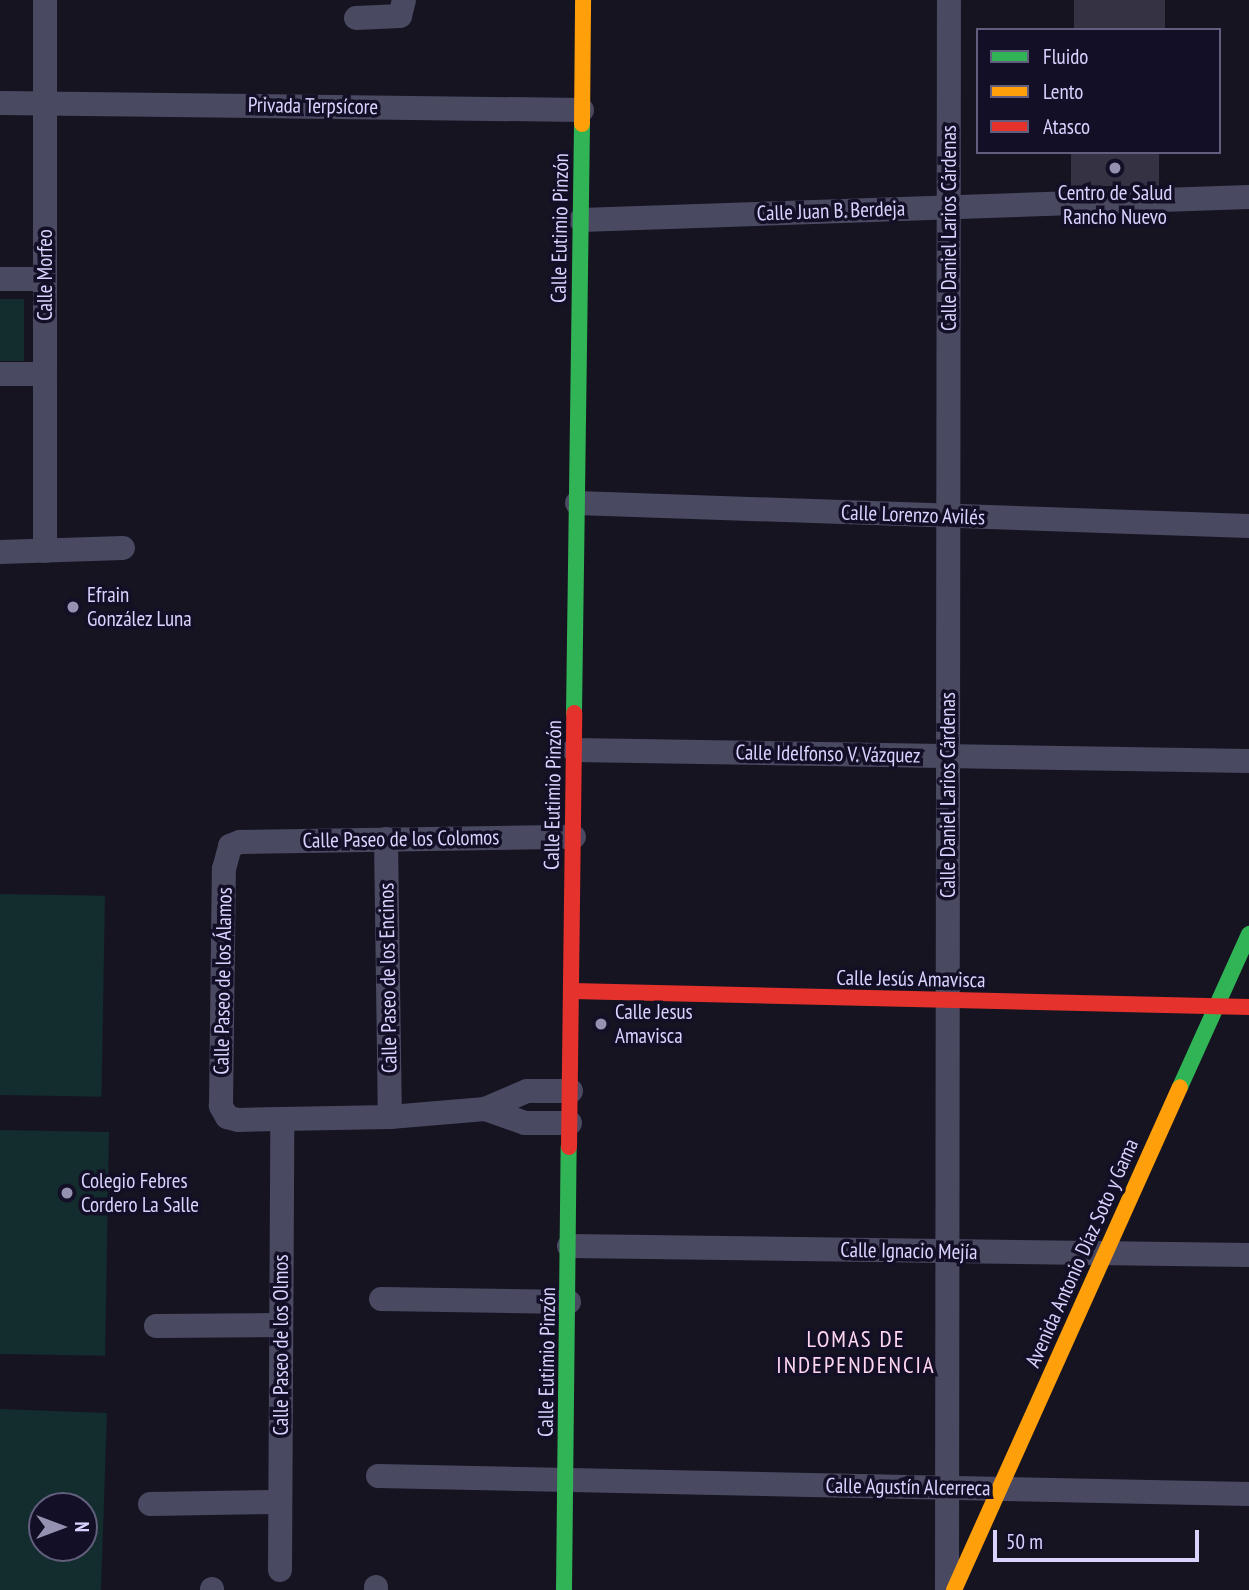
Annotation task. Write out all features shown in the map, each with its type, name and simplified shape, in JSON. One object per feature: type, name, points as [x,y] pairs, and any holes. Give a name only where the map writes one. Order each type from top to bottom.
[{"type":"street","name":"Calle Morfeo","points":[[45,0],[46,551]]},
{"type":"street","points":[[356,19],[400,16],[404,0]]},
{"type":"street","name":"Calle Eutimio Pinzón","points":[[564,1590],[583,0]]},
{"type":"street","name":"Calle Daniel Larios Cárdenas","points":[[947,1590],[949,0]]},
{"type":"street","name":"Privada Terpsícore","points":[[0,103],[582,110]]},
{"type":"street","name":"Calle Juan B. Berdeja","points":[[581,220],[1249,197]]},
{"type":"street","points":[[0,279],[45,279]]},
{"type":"street","points":[[0,374],[46,374]]},
{"type":"street","name":"Calle Lorenzo Avilés","points":[[577,503],[1249,526]]},
{"type":"street","points":[[0,552],[123,548]]},
{"type":"street","name":"Calle Idelfonso V. Vázquez","points":[[575,750],[1249,761]]},
{"type":"street","name":"Calle Paseo de los Colomos","points":[[230,846],[240,842],[574,837]]},
{"type":"street","name":"Calle Paseo de los Encinos","points":[[386,839],[390,1117]]},
{"type":"street","name":"Calle Paseo de los Álamos","points":[[230,846],[223,897],[221,1106],[227,1117],[282,1120]]},
{"type":"street","name":"Avenida Antonio Díaz Soto y Gama","points":[[954,1590],[1249,934]]},
{"type":"street","name":"Calle Jesús Amavisca","points":[[572,991],[1249,1007]]},
{"type":"street","points":[[282,1120],[390,1117],[485,1108],[527,1091],[571,1091]]},
{"type":"street","points":[[485,1108],[525,1123],[570,1123]]},
{"type":"street","name":"Calle Paseo de los Olmos","points":[[280,1570],[282,1120]]},
{"type":"street","name":"Calle Ignacio Mejía","points":[[569,1246],[1249,1255]]},
{"type":"street","points":[[381,1299],[569,1301]]},
{"type":"street","points":[[156,1326],[281,1325]]},
{"type":"street","name":"Calle Agustín Alcerreca","points":[[378,1476],[1249,1494]]},
{"type":"street","points":[[150,1504],[280,1502]]},
{"type":"green space","points":[[0,299],[24,299],[24,361],[0,361]]},
{"type":"green space","points":[[0,894],[105,896],[101,1097],[0,1095]]},
{"type":"green space","points":[[0,1130],[109,1132],[105,1356],[0,1354]]},
{"type":"green space","points":[[0,1409],[107,1413],[101,1590],[0,1590]]},
{"type":"building","points":[[1074,0],[1165,0],[1165,28],[1074,28]]},
{"type":"building","name":"Centro de Salud Rancho Nuevo","points":[[1071,154],[1159,154],[1159,186],[1071,186]]},
{"type":"traffic: fast","points":[[574,713],[582,124]]},
{"type":"traffic: fast","points":[[1180,1087],[1249,934]]},
{"type":"traffic: fast","points":[[564,1590],[569,1147]]},
{"type":"traffic: slow","points":[[582,124],[583,0]]},
{"type":"traffic: slow","points":[[954,1590],[1180,1087]]},
{"type":"traffic: jam","points":[[569,1147],[574,713]]},
{"type":"traffic: jam","points":[[572,991],[1249,1007]]},
{"type":"place","name":"Centro de Salud Rancho Nuevo","points":[[1115,168]]},
{"type":"place","name":"Efrain González Luna","points":[[73,607]]},
{"type":"place","name":"Calle Jesus Amavisca","points":[[601,1024]]},
{"type":"place","name":"Colegio Febres Cordero La Salle","points":[[67,1193]]},
{"type":"district","name":"LOMAS DE INDEPENDENCIA","points":[[856,1352]]}]
